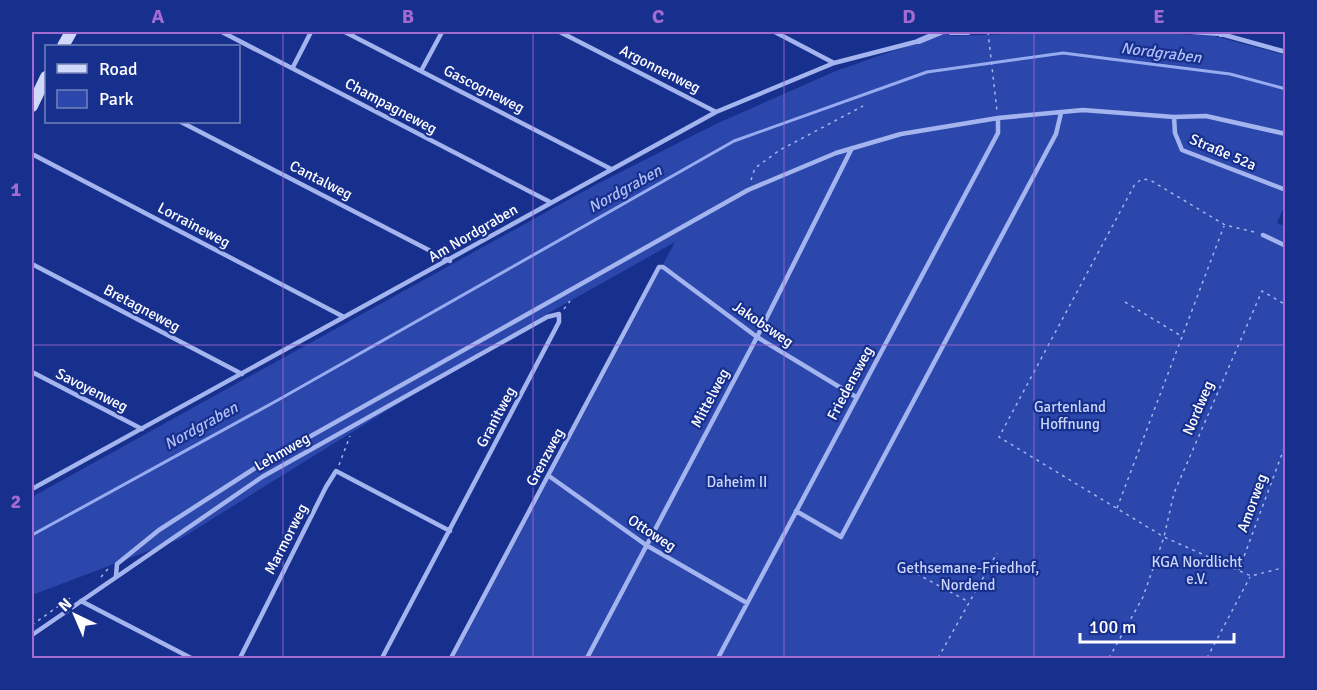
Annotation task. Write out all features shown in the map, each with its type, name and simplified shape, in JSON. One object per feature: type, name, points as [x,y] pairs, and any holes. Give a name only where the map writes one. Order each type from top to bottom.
[{"type":"main road","points":[[32,106],[45,79]]},
{"type":"street","name":"Am Nordgraben","points":[[919,41],[941,32]]},
{"type":"street","points":[[951,32],[968,32]]},
{"type":"lane","name":"Champagneweg","points":[[222,32],[550,202]]},
{"type":"lane","points":[[292,67],[312,32]]},
{"type":"lane","name":"Gascogneweg","points":[[345,32],[611,168]]},
{"type":"lane","points":[[421,71],[442,32]]},
{"type":"lane","name":"Argonnenweg","points":[[560,32],[716,112]]},
{"type":"lane","points":[[775,32],[834,63]]},
{"type":"lane","points":[[1193,32],[1223,33],[1286,52]]},
{"type":"lane","name":"Am Nordgraben","points":[[33,486],[450,261],[550,202],[716,112],[834,63],[919,41]]},
{"type":"lane","points":[[116,576],[117,564],[168,524],[263,463],[748,190],[852,148],[901,134],[998,118],[1083,110],[1174,117],[1206,116],[1286,134]]},
{"type":"lane","points":[[796,511],[841,537],[1056,134],[1061,113]]},
{"type":"lane","name":"Straße 52a","points":[[1174,117],[1175,133],[1182,150],[1286,190]]},
{"type":"lane","name":"Friedensweg","points":[[718,658],[998,133],[998,118]]},
{"type":"lane","name":"Cantalweg","points":[[183,123],[450,261]]},
{"type":"lane","name":"Mittelweg","points":[[587,658],[757,337],[852,148]]},
{"type":"lane","name":"Lorraineweg","points":[[32,154],[345,317]]},
{"type":"lane","points":[[1263,235],[1286,246]]},
{"type":"lane","name":"Bretagneweg","points":[[32,264],[242,374]]},
{"type":"lane","name":"Jakobsweg","points":[[659,267],[663,267],[757,337],[856,398]]},
{"type":"lane","name":"Grenzweg","points":[[451,658],[659,267]]},
{"type":"lane","name":"Lehmweg","points":[[32,635],[262,477],[547,317],[560,314]]},
{"type":"lane","name":"Granitweg","points":[[382,658],[559,322],[560,314]]},
{"type":"lane","name":"Savoyenweg","points":[[32,372],[142,429]]},
{"type":"lane","points":[[313,447],[319,433]]},
{"type":"lane","points":[[336,471],[450,531]]},
{"type":"lane","name":"Marmorweg","points":[[240,658],[336,471]]},
{"type":"lane","name":"Ottoweg","points":[[549,476],[646,545],[747,603]]},
{"type":"lane","points":[[81,601],[191,658]]},
{"type":"path","points":[[32,37],[35,32]]},
{"type":"path","points":[[988,32],[998,118]]},
{"type":"path","points":[[748,190],[755,168],[780,150],[863,106]]},
{"type":"path","points":[[1263,235],[1225,225],[1150,180],[1142,179],[1135,184],[999,437],[1164,537],[1239,571],[1251,576],[1286,567]]},
{"type":"path","points":[[1117,508],[1225,225]]},
{"type":"path","points":[[560,314],[570,301],[569,291]]},
{"type":"path","name":"Nordweg","points":[[1109,658],[1143,597],[1164,537],[1174,494],[1262,291],[1286,305]]},
{"type":"path","points":[[1125,302],[1183,337]]},
{"type":"path","points":[[336,471],[350,440],[349,429]]},
{"type":"path","name":"Amorweg","points":[[1239,571],[1286,444]]},
{"type":"path","points":[[938,658],[997,553]]},
{"type":"path","points":[[897,563],[968,602]]},
{"type":"path","points":[[96,583],[109,568],[117,564]]},
{"type":"path","points":[[1207,658],[1251,576]]},
{"type":"path","points":[[32,625],[78,594]]},
{"type":"green space","points":[[1145,32],[1214,36],[1285,55],[1285,205],[1277,223],[1286,227],[1285,658],[454,658],[675,242],[494,344],[180,539],[32,595],[32,497],[595,185],[718,123],[836,71],[944,33],[952,36]]},
{"type":"waterway","name":"Nordgraben","points":[[32,535],[278,400],[734,141],[927,72],[1063,53],[1230,74],[1286,89]]},
{"type":"park label","name":"Gartenland Hoffnung","points":[[1070,416]]},
{"type":"park label","name":"Daheim II","points":[[737,482]]},
{"type":"park label","name":"KGA Nordlicht e.V.","points":[[1197,570]]},
{"type":"park label","name":"Gethsemane-Friedhof, Nordend","points":[[968,576]]}]
